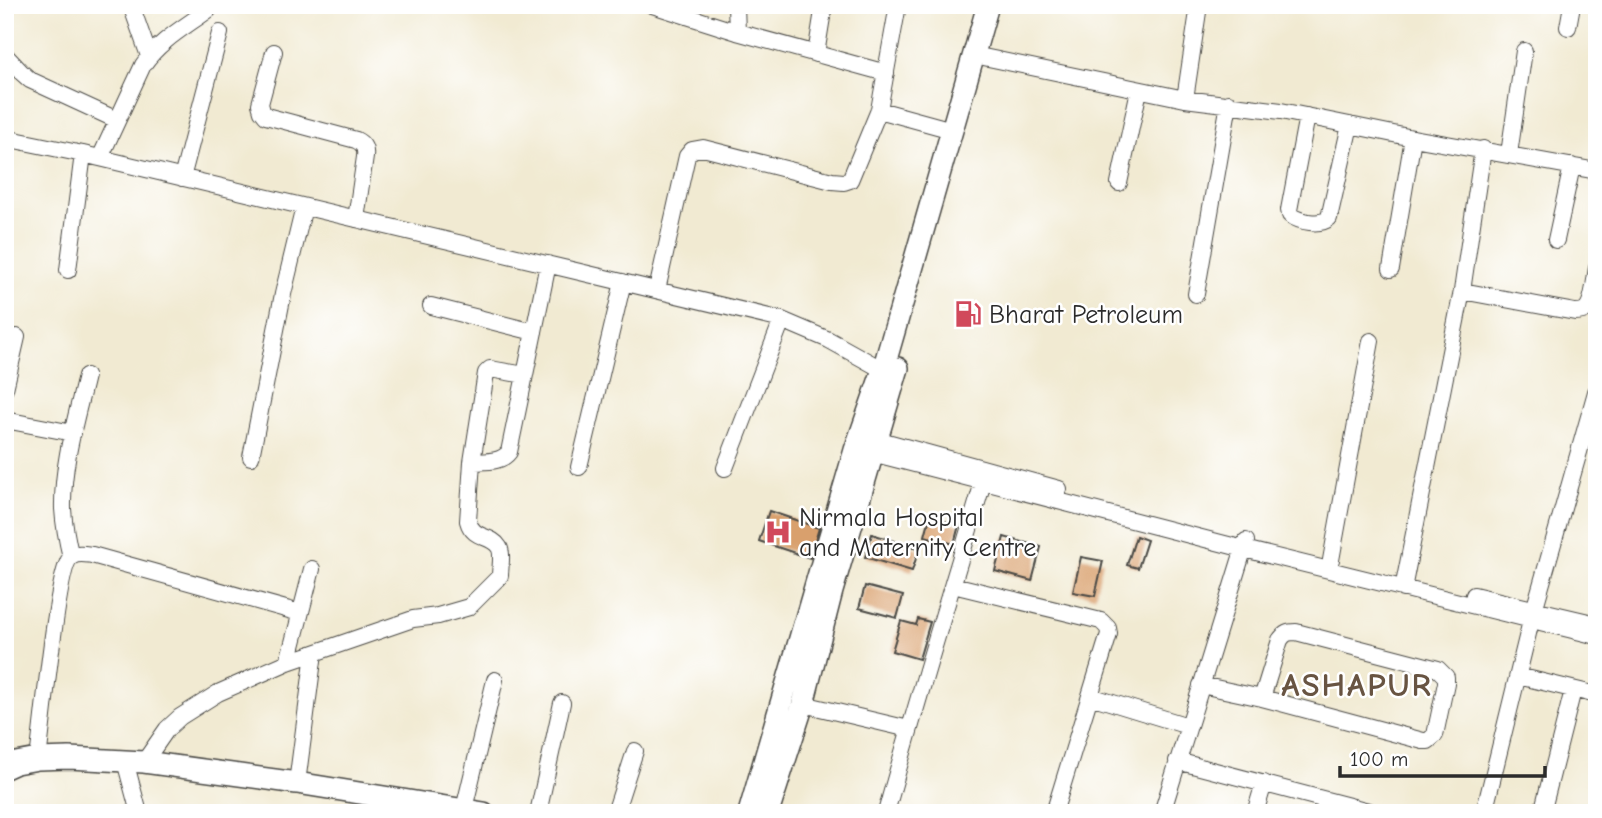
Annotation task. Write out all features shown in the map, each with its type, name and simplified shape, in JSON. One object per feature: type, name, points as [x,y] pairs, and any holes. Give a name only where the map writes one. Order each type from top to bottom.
[{"type":"main road","points":[[768,813],[803,704],[832,591],[910,326],[980,57],[988,5]]},
{"type":"main road","points":[[749,813],[855,450],[883,370],[951,130],[1000,5]]},
{"type":"main road","points":[[5,768],[38,759],[135,762],[297,783],[410,806],[476,812]]},
{"type":"street","points":[[131,5],[149,56]]},
{"type":"street","points":[[100,158],[149,56],[211,5]]},
{"type":"street","points":[[652,5],[737,32],[886,73]]},
{"type":"street","points":[[736,5],[737,32]]},
{"type":"street","points":[[816,54],[824,5]]},
{"type":"street","points":[[657,290],[687,156],[692,150],[703,148],[832,181],[844,183],[850,180],[879,110],[898,5]]},
{"type":"street","points":[[1185,99],[1199,5]]},
{"type":"street","points":[[1567,27],[1572,5]]},
{"type":"street","points":[[182,178],[220,33]]},
{"type":"street","points":[[1509,154],[1524,51]]},
{"type":"street","points":[[274,52],[260,104],[265,116],[356,140],[366,150],[356,219]]},
{"type":"street","points":[[5,55],[30,80],[117,120]]},
{"type":"street","points":[[980,57],[1185,99],[1229,103],[1307,116],[1597,171]]},
{"type":"street","points":[[1119,183],[1139,90]]},
{"type":"street","points":[[1196,293],[1229,103]]},
{"type":"street","points":[[879,110],[951,130]]},
{"type":"street","points":[[1307,116],[1289,209],[1294,219],[1320,223],[1329,218],[1350,125]]},
{"type":"street","points":[[5,138],[83,154],[782,320],[829,340],[883,370]]},
{"type":"street","points":[[1391,270],[1413,138]]},
{"type":"street","points":[[1404,584],[1462,291],[1483,149]]},
{"type":"street","points":[[68,270],[83,154]]},
{"type":"street","points":[[1556,240],[1572,166]]},
{"type":"street","points":[[251,457],[283,294],[304,207]]},
{"type":"street","points":[[472,462],[507,456],[548,264]]},
{"type":"street","points":[[1462,291],[1575,313],[1588,307],[1597,268]]},
{"type":"street","points":[[579,467],[623,282]]},
{"type":"street","points":[[431,306],[534,332]]},
{"type":"street","points":[[725,468],[782,320]]},
{"type":"street","points":[[5,389],[17,337]]},
{"type":"street","points":[[1331,560],[1371,341]]},
{"type":"street","points":[[139,813],[135,762],[180,717],[218,692],[288,662],[413,619],[438,616],[469,607],[500,576],[500,548],[496,543],[474,532],[468,521],[472,462],[486,373],[490,369],[496,369],[525,376]]},
{"type":"street","points":[[71,557],[63,508],[67,465],[86,376]]},
{"type":"street","points":[[1484,813],[1533,615],[1596,392]]},
{"type":"street","points":[[5,420],[73,433]]},
{"type":"street","points":[[874,446],[1245,544],[1533,615],[1597,636]]},
{"type":"street","points":[[888,813],[909,729],[985,475]]},
{"type":"street","points":[[1245,544],[1331,560],[1404,584]]},
{"type":"street","points":[[1162,813],[1245,544]]},
{"type":"street","points":[[38,759],[55,621],[65,565],[71,557],[80,554],[92,555],[300,613]]},
{"type":"street","points":[[288,662],[312,569]]},
{"type":"street","points":[[953,585],[1101,621],[1108,628],[1109,634],[1054,813]]},
{"type":"street","points":[[1533,615],[1597,624]]},
{"type":"street","points":[[1201,685],[1428,741],[1435,735],[1446,677],[1438,669],[1289,632],[1280,640],[1262,698]]},
{"type":"street","points":[[297,783],[314,653]]},
{"type":"street","points":[[1518,676],[1597,695]]},
{"type":"street","points":[[476,812],[495,680]]},
{"type":"street","points":[[1542,813],[1573,690]]},
{"type":"street","points":[[1090,696],[1188,726]]},
{"type":"street","points":[[538,813],[562,703]]},
{"type":"street","points":[[803,704],[909,729]]},
{"type":"street","points":[[615,813],[635,751]]},
{"type":"street","points":[[1177,761],[1376,813]]},
{"type":"street","points":[[1255,813],[1264,783]]},
{"type":"building","points":[[769,511],[819,528],[810,558],[759,541]]},
{"type":"building","points":[[930,517],[959,525],[954,544],[925,536]]},
{"type":"building","points":[[872,534],[919,549],[912,571],[865,557]]},
{"type":"building","points":[[1136,536],[1147,540],[1138,568],[1127,565]]},
{"type":"building","points":[[1004,537],[1041,547],[1032,581],[995,571]]},
{"type":"building","points":[[1081,557],[1103,561],[1095,596],[1073,592]]},
{"type":"building","points":[[865,586],[903,596],[897,618],[859,608]]},
{"type":"building","points":[[918,619],[930,622],[919,659],[892,651],[901,621],[916,625]]},
{"type":"place","name":"Bharat Petroleum","points":[[968,314]]},
{"type":"place","name":"Nirmala Hospital and Maternity Centre","points":[[778,532]]},
{"type":"district","name":"ASHAPUR","points":[[1357,684]]}]
